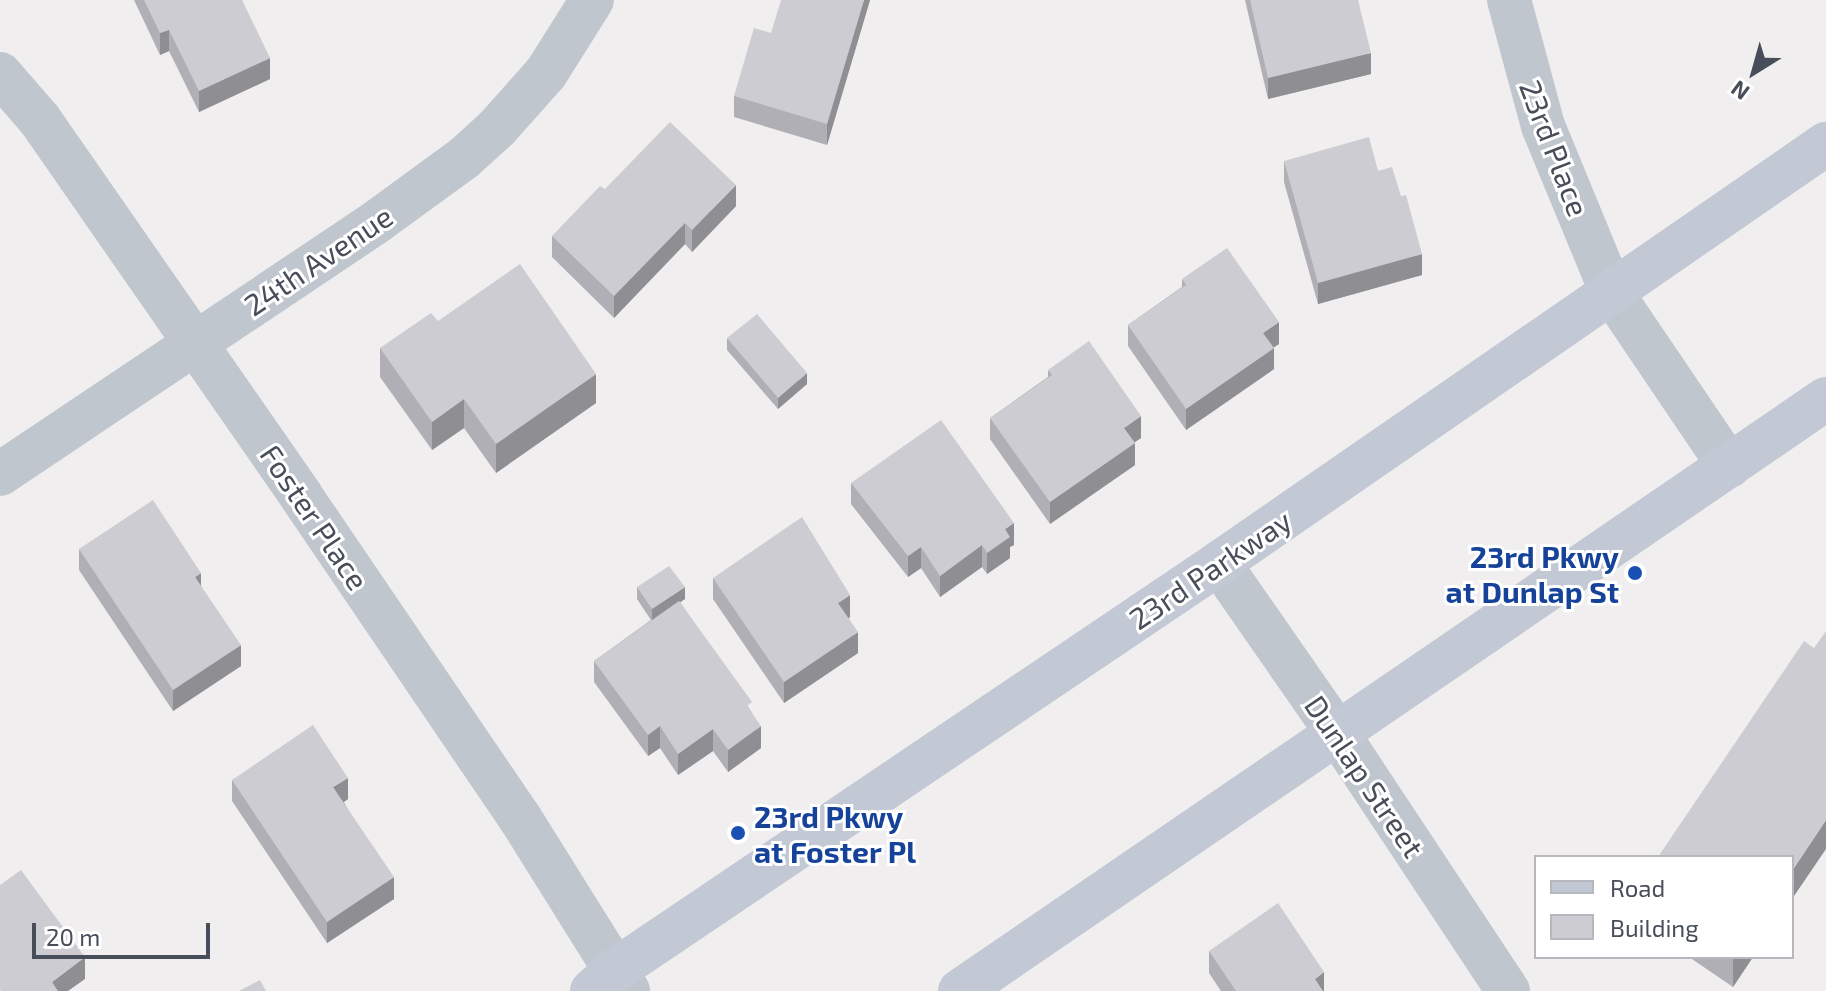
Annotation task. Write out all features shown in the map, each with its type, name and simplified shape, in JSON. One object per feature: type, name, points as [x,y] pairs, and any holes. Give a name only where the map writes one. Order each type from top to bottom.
[{"type":"street","name":"24th Avenue","points":[[0,474],[379,220],[464,158],[497,128],[546,73],[592,0]]},
{"type":"street","name":"23rd Place","points":[[1509,0],[1543,126],[1612,293],[1729,466]]},
{"type":"street","name":"Foster Place","points":[[0,74],[40,120],[520,818],[611,984]]},
{"type":"street","name":"23rd Parkway","points":[[611,984],[1826,144]]},
{"type":"street","points":[[960,991],[1826,399]]},
{"type":"street","name":"Dunlap Street","points":[[1219,563],[1338,734],[1508,991]]},
{"type":"building","points":[[144,0],[242,0],[270,58],[199,91],[169,30],[160,33]]},
{"type":"building","points":[[781,0],[864,0],[827,124],[734,96],[754,28],[771,33]]},
{"type":"building","points":[[1250,0],[1358,0],[1371,53],[1268,78]]},
{"type":"building","points":[[670,122],[736,185],[692,230],[685,223],[614,296],[552,236],[600,186],[605,189]]},
{"type":"building","points":[[1369,137],[1378,171],[1392,167],[1401,196],[1406,195],[1422,254],[1318,283],[1284,161]]},
{"type":"building","points":[[1227,248],[1279,322],[1263,333],[1274,348],[1186,409],[1128,325],[1186,285],[1182,279]]},
{"type":"building","points":[[520,264],[596,374],[496,444],[464,399],[432,422],[380,348],[431,313],[438,321]]},
{"type":"building","points":[[757,314],[807,373],[778,398],[727,338]]},
{"type":"building","points":[[1089,341],[1141,416],[1124,428],[1135,443],[1050,502],[990,418],[1052,375],[1048,370]]},
{"type":"building","points":[[941,420],[1014,523],[1005,529],[1010,537],[987,553],[982,545],[940,576],[921,547],[908,556],[851,483]]},
{"type":"building","points":[[153,500],[201,573],[195,577],[241,645],[173,690],[79,549]]},
{"type":"building","points":[[802,517],[850,595],[838,603],[858,632],[784,682],[713,578]]},
{"type":"building","points":[[669,566],[685,587],[652,609],[637,587]]},
{"type":"building","points":[[679,601],[752,702],[747,706],[761,726],[728,750],[713,729],[678,754],[660,726],[648,735],[594,661]]},
{"type":"building","points":[[1826,631],[1826,820],[1794,868],[1794,855],[1659,855],[1804,641],[1814,648]]},
{"type":"building","points":[[313,725],[348,778],[333,787],[394,877],[327,922],[232,780]]},
{"type":"building","points":[[21,870],[85,957],[52,982],[58,991],[0,989],[0,885]]},
{"type":"building","points":[[1278,903],[1324,972],[1315,979],[1323,991],[1236,991],[1209,951]]},
{"type":"building","points":[[260,980],[266,991],[239,991]]},
{"type":"place","name":"23rd Pkwy at Dunlap St","points":[[1635,573]]},
{"type":"place","name":"23rd Pkwy at Foster Pl","points":[[738,833]]}]
